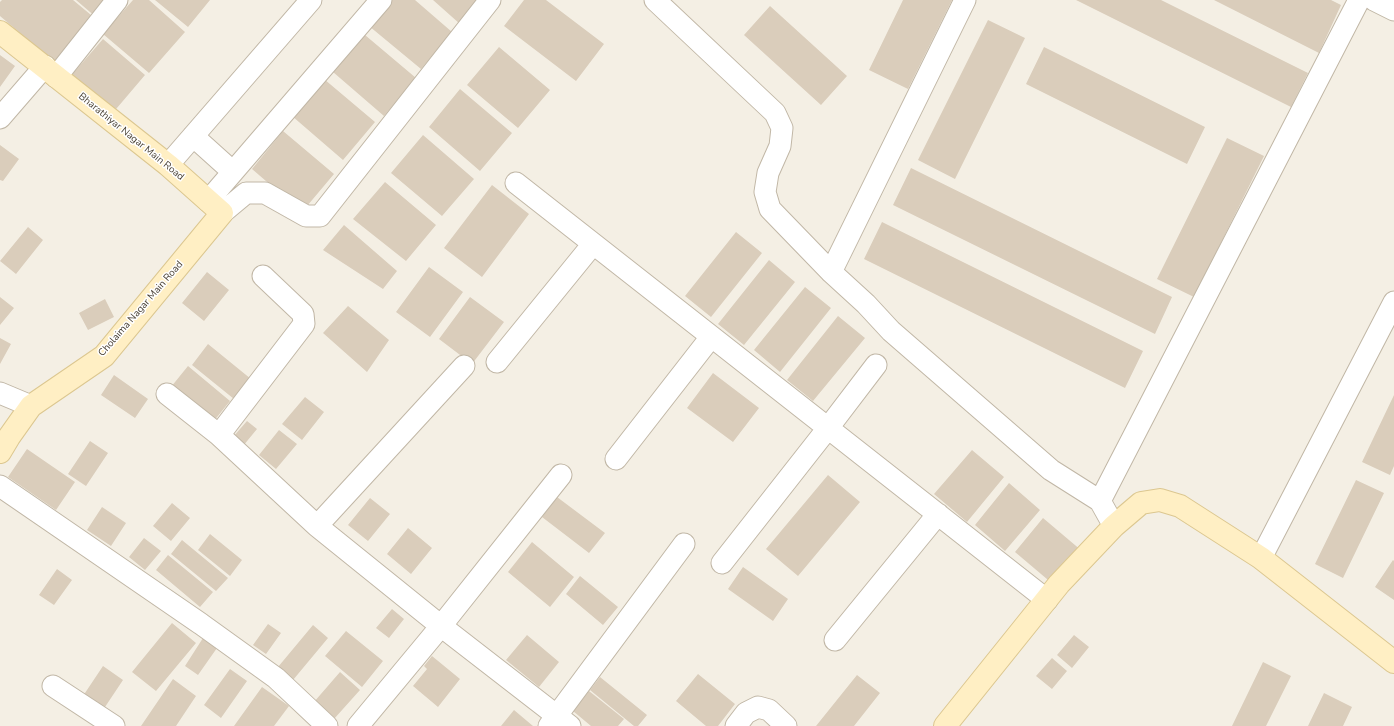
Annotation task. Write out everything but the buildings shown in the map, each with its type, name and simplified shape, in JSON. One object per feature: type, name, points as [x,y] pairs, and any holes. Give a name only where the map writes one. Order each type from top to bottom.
[{"type":"street","points":[[0,118],[51,72],[118,0]]},
{"type":"street","points":[[168,165],[311,0]]},
{"type":"street","points":[[215,207],[233,172],[381,0]]},
{"type":"street","points":[[215,207],[246,193],[265,193],[306,216],[320,216],[490,0]]},
{"type":"street","points":[[655,0],[775,113],[782,128],[780,146],[768,173],[765,192],[770,209],[831,272],[866,304],[891,331],[1051,470],[1100,501],[1114,526]]},
{"type":"street","points":[[831,272],[965,0]]},
{"type":"street","points":[[1100,501],[1359,0]]},
{"type":"street","points":[[1374,0],[1394,10]]},
{"type":"street","name":"Bharathiyar Nagar Main Road","points":[[0,32],[168,165],[215,207]]},
{"type":"street","points":[[193,136],[233,172]]},
{"type":"street","points":[[516,183],[1047,600]]},
{"type":"street","name":"Cholaima Nagar Main Road","points":[[31,406],[104,356],[191,251],[215,207]]},
{"type":"street","points":[[497,362],[593,244]]},
{"type":"street","points":[[219,435],[304,324],[303,314],[262,276]]},
{"type":"street","points":[[1261,558],[1394,302]]},
{"type":"street","points":[[616,459],[711,337]]},
{"type":"street","points":[[722,563],[876,365]]},
{"type":"street","points":[[317,526],[464,366]]},
{"type":"street","points":[[0,393],[31,406],[0,452]]},
{"type":"street","points":[[167,394],[219,435],[317,526],[558,723],[684,544]]},
{"type":"street","points":[[358,726],[441,626],[561,475]]},
{"type":"street","points":[[0,486],[201,624],[276,678],[327,726]]},
{"type":"street","points":[[945,726],[1059,584],[1114,526],[1141,503],[1160,500],[1180,506],[1261,558],[1394,662]]},
{"type":"street","points":[[835,640],[938,514]]},
{"type":"street","points":[[53,686],[114,726]]},
{"type":"street","points":[[736,726],[746,713],[758,707],[769,710],[786,726]]}]
